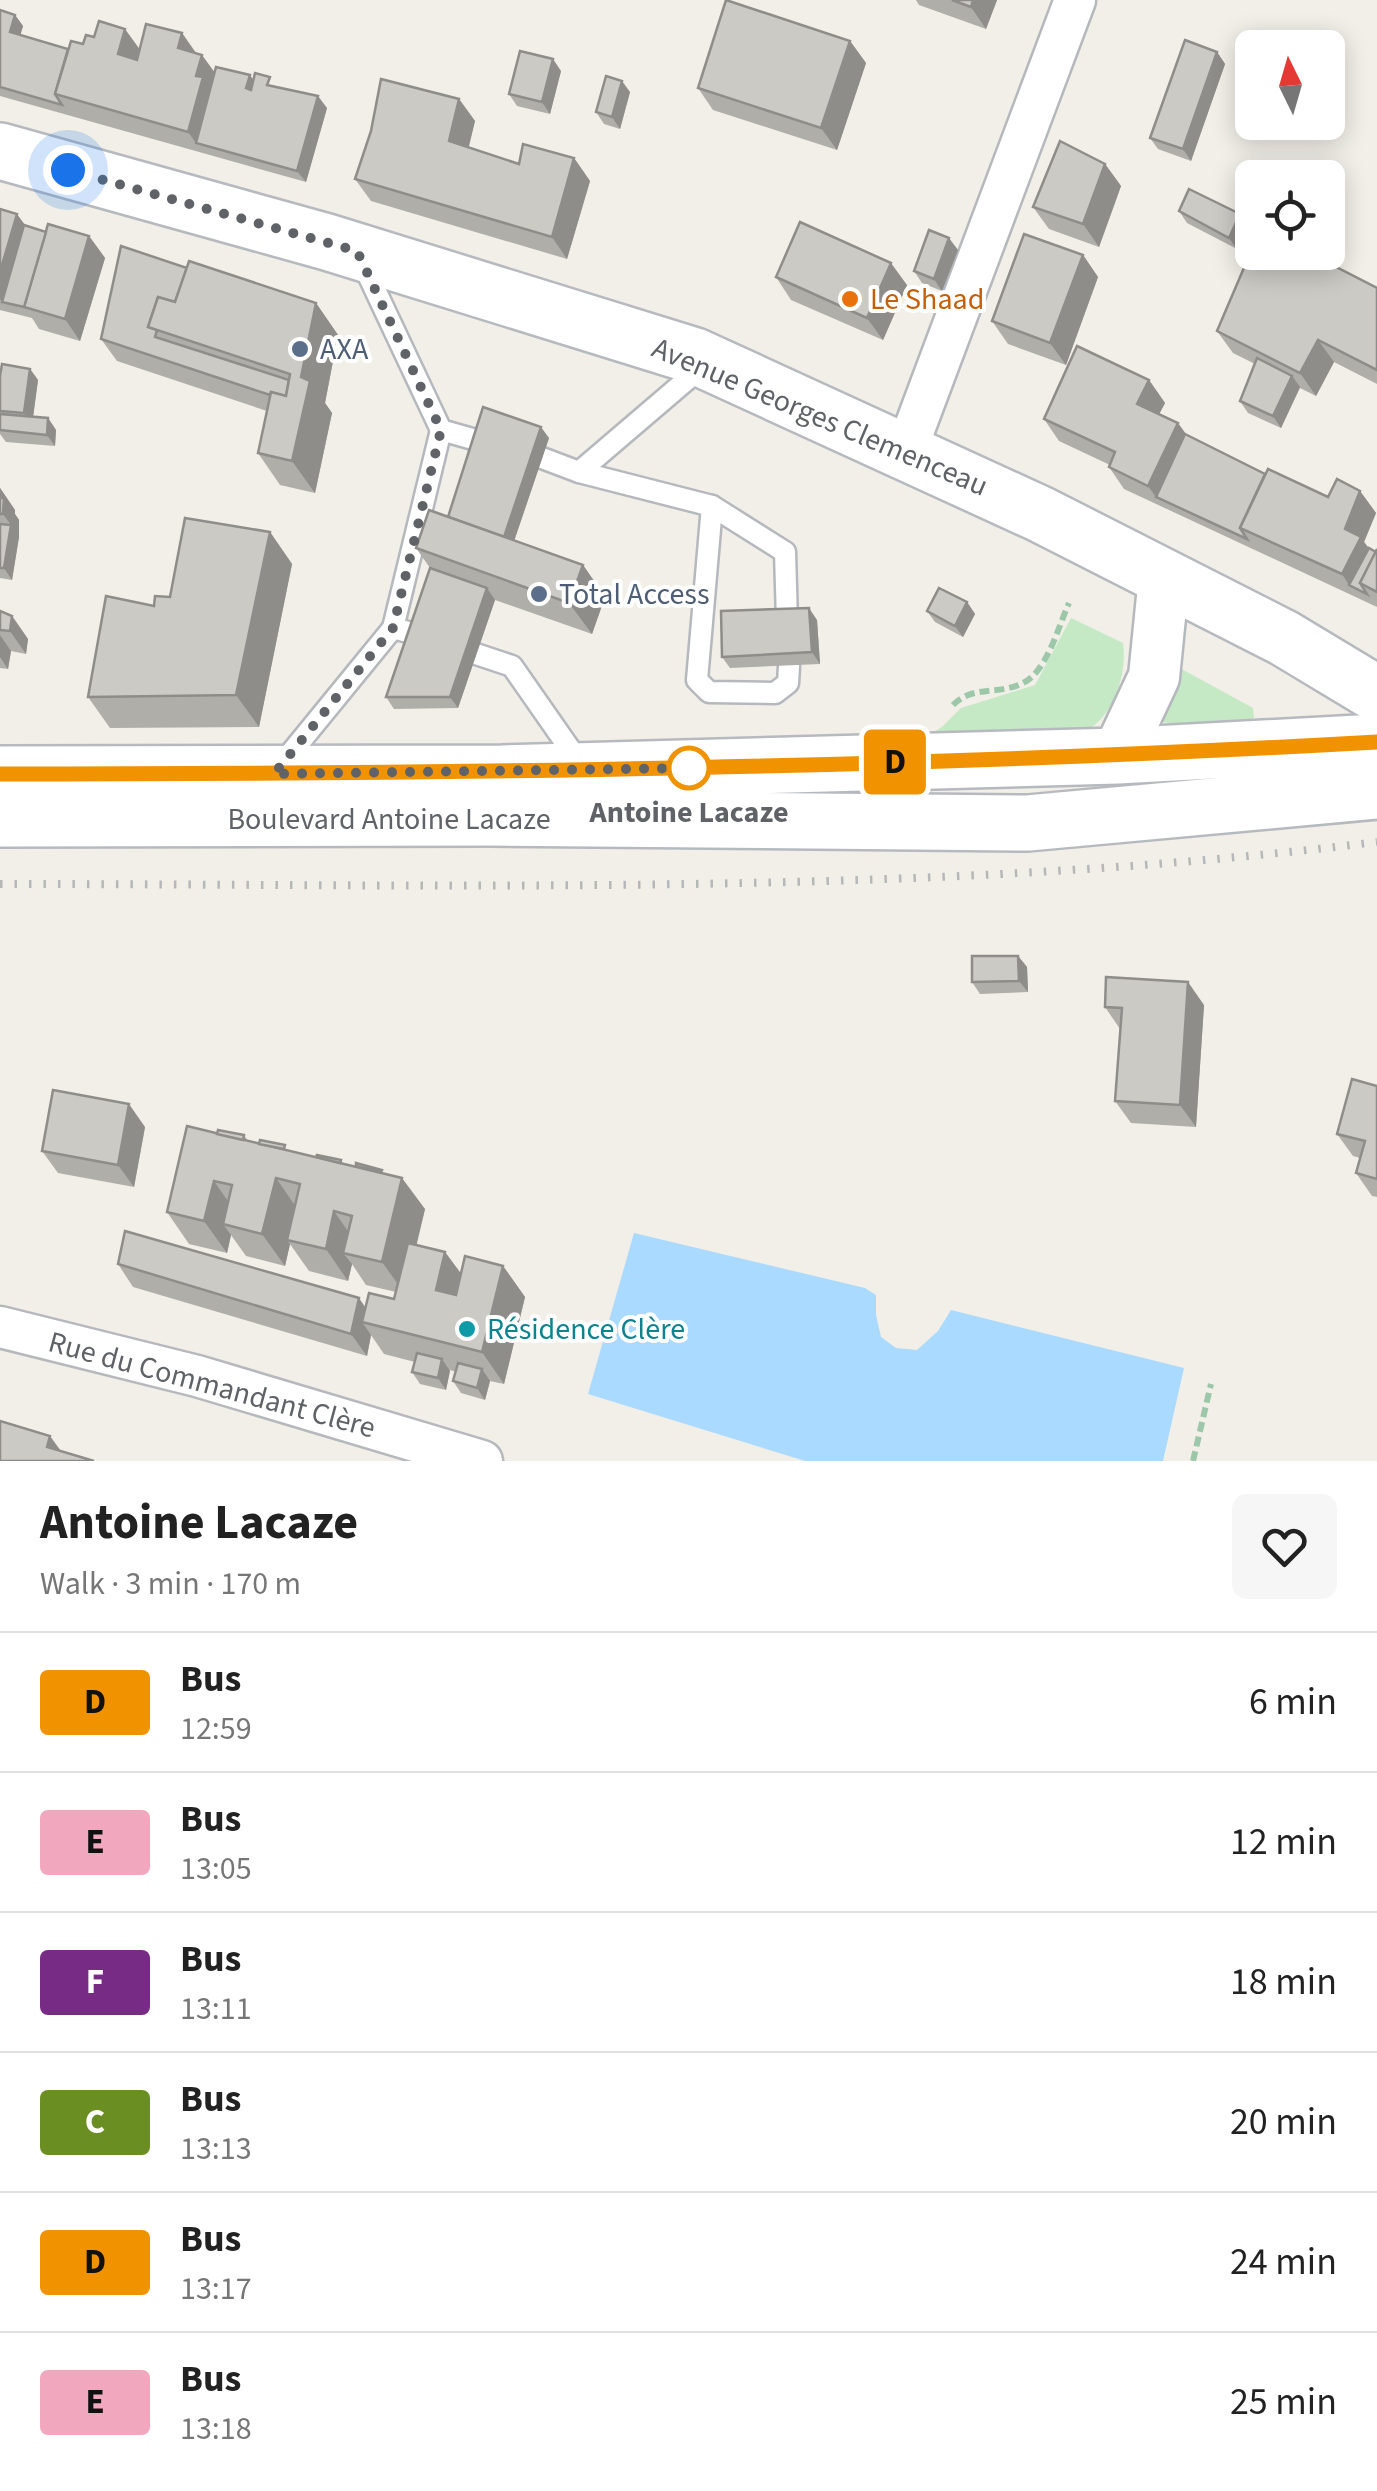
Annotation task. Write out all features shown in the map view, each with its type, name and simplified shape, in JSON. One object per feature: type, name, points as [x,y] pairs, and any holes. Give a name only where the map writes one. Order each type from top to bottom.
[{"type":"main road","name":"Avenue Georges Clemenceau","points":[[0,152],[357,251],[707,362],[1040,514],[1284,638],[1377,694]]},
{"type":"main road","name":"Boulevard Antoine Lacaze","points":[[0,774],[585,771],[1117,756],[1377,742]]},
{"type":"main road","name":"Boulevard Antoine Lacaze","points":[[0,819],[1028,823],[1377,790]]},
{"type":"street","points":[[906,451],[1075,0]]},
{"type":"street","points":[[1117,756],[1154,677],[1164,578]]},
{"type":"street","name":"Rue du Commandant Clère","points":[[0,1328],[197,1376],[482,1461]]},
{"type":"lane","points":[[274,774],[393,628],[441,430],[357,251]]},
{"type":"lane","points":[[578,472],[707,362]]},
{"type":"lane","points":[[441,430],[484,442]]},
{"type":"lane","points":[[542,458],[578,472],[712,506],[785,552],[787,621]]},
{"type":"lane","points":[[712,506],[697,680],[709,692],[776,693],[788,683],[789,666]]},
{"type":"lane","points":[[393,628],[419,635]]},
{"type":"lane","points":[[476,654],[512,666],[585,771]]},
{"type":"path","points":[[951,707],[964,694],[1022,684],[1042,664],[1069,603]]},
{"type":"path","points":[[1193,1461],[1211,1384]]},
{"type":"green space","points":[[1071,618],[1123,643],[1118,689],[1108,711],[1092,727],[1034,738],[914,743],[942,727],[961,708],[1035,685]]},
{"type":"green space","points":[[1176,666],[1253,708],[1254,718],[1196,728],[1163,722],[1162,710]]},
{"type":"water","points":[[634,1233],[865,1288],[876,1295],[881,1337],[896,1348],[917,1350],[938,1331],[951,1310],[1184,1368],[1163,1461],[805,1461],[588,1394]]},
{"type":"building","points":[[726,0],[850,41],[821,128],[698,88]]},
{"type":"building","points":[[952,0],[973,0],[971,7]]},
{"type":"building","points":[[0,10],[15,15],[10,32],[68,49],[55,94],[62,105],[0,87]]},
{"type":"building","points":[[99,21],[125,29],[118,54],[137,60],[146,24],[182,33],[178,48],[202,55],[196,76],[203,77],[188,132],[55,94],[71,41],[83,44],[86,35],[94,37]]},
{"type":"building","points":[[1185,40],[1217,52],[1183,149],[1150,138]]},
{"type":"building","points":[[520,51],[553,59],[542,102],[509,94]]},
{"type":"building","points":[[216,67],[250,75],[246,88],[251,90],[255,73],[270,77],[267,85],[318,96],[297,171],[196,143]]},
{"type":"building","points":[[606,76],[622,81],[612,117],[596,112]]},
{"type":"building","points":[[381,79],[459,99],[449,141],[519,164],[523,144],[574,158],[552,237],[355,179],[371,131]]},
{"type":"building","points":[[1060,141],[1105,164],[1083,224],[1033,207]]},
{"type":"building","points":[[1189,189],[1235,212],[1235,225],[1229,238],[1179,211]]},
{"type":"building","points":[[0,209],[17,214],[0,272]]},
{"type":"building","points":[[800,222],[891,263],[867,318],[776,277]]},
{"type":"building","points":[[48,224],[89,236],[65,319],[24,307]]},
{"type":"building","points":[[24,225],[46,232],[24,307],[2,302]]},
{"type":"building","points":[[929,230],[949,238],[934,279],[914,271]]},
{"type":"building","points":[[1024,234],[1083,255],[1050,343],[992,321]]},
{"type":"building","points":[[121,246],[187,268],[175,302],[158,297],[148,327],[157,330],[155,337],[289,380],[286,396],[271,392],[270,395],[101,339]]},
{"type":"building","points":[[189,261],[316,303],[301,377],[310,381],[292,461],[258,453],[271,392],[286,396],[290,374],[148,327],[158,297],[175,302]]},
{"type":"building","points":[[1243,270],[1342,270],[1377,288],[1377,370],[1318,340],[1300,373],[1217,331]]},
{"type":"building","points":[[1077,346],[1149,380],[1137,404],[1178,423],[1148,486],[1109,467],[1115,452],[1044,419]]},
{"type":"building","points":[[1257,358],[1292,376],[1273,416],[1240,401]]},
{"type":"building","points":[[2,364],[30,369],[24,413],[0,411]]},
{"type":"building","points":[[483,407],[541,427],[504,537],[448,517]]},
{"type":"building","points":[[0,414],[48,418],[47,435],[0,430]]},
{"type":"building","points":[[1185,434],[1265,474],[1240,528],[1247,539],[1156,497]]},
{"type":"building","points":[[1268,469],[1328,497],[1337,479],[1360,491],[1345,529],[1361,537],[1342,574],[1240,528]]},
{"type":"building","points":[[429,510],[583,565],[569,603],[416,548]]},
{"type":"building","points":[[185,518],[270,532],[236,695],[88,697],[106,596],[154,606],[155,596],[170,597]]},
{"type":"building","points":[[0,524],[11,525],[4,568],[0,568]]},
{"type":"building","points":[[1369,548],[1376,552],[1360,583],[1367,594],[1349,585]]},
{"type":"building","points":[[1377,549],[1377,592],[1360,583]]},
{"type":"building","points":[[430,568],[487,588],[450,697],[386,697]]},
{"type":"building","points":[[939,588],[967,602],[955,626],[927,611]]},
{"type":"building","points":[[809,608],[812,652],[722,657],[721,611]]},
{"type":"building","points":[[0,611],[12,616],[10,631],[0,630]]},
{"type":"building","points":[[972,956],[1018,956],[1019,981],[972,982]]},
{"type":"building","points":[[1106,977],[1188,982],[1180,1105],[1115,1101],[1122,1008],[1105,1007]]},
{"type":"building","points":[[1352,1079],[1377,1086],[1377,1179],[1356,1173],[1365,1141],[1337,1134]]},
{"type":"building","points":[[53,1090],[129,1104],[118,1165],[42,1151]]},
{"type":"building","points":[[187,1126],[402,1178],[382,1262],[343,1253],[352,1216],[334,1211],[326,1249],[287,1240],[300,1184],[276,1178],[262,1234],[223,1224],[232,1185],[214,1181],[204,1221],[167,1212]]},
{"type":"building","points":[[218,1130],[244,1135],[243,1140],[217,1134]]},
{"type":"building","points":[[260,1140],[285,1145],[284,1149],[259,1144]]},
{"type":"building","points":[[317,1155],[341,1160],[340,1163]]},
{"type":"building","points":[[356,1163],[382,1170],[356,1166]]},
{"type":"building","points":[[125,1231],[359,1298],[351,1334],[118,1264]]},
{"type":"building","points":[[408,1243],[445,1252],[436,1290],[456,1295],[465,1256],[503,1266],[482,1352],[362,1322],[369,1293],[394,1299]]},
{"type":"building","points":[[417,1353],[442,1359],[438,1378],[412,1372]]},
{"type":"building","points":[[458,1363],[482,1369],[477,1388],[453,1381]]},
{"type":"building","points":[[0,1421],[50,1436],[47,1447],[94,1461],[0,1461]]},
{"type":"railway","points":[[0,884],[517,885],[862,880],[1206,860],[1377,842]]},
{"type":"bus line","name":"D","points":[[0,774],[529,772],[1117,756],[1377,742]]},
{"type":"place","name":"Le Shaad","points":[[850,299]]},
{"type":"place","name":"AXA","points":[[300,349]]},
{"type":"place","name":"Total Access","points":[[539,594]]},
{"type":"place","name":"Antoine Lacaze","points":[[689,768]]},
{"type":"place","name":"Résidence Clère","points":[[467,1329]]},
{"type":"route","points":[[68,170],[357,251],[441,430],[393,628],[274,774],[689,768]]}]
